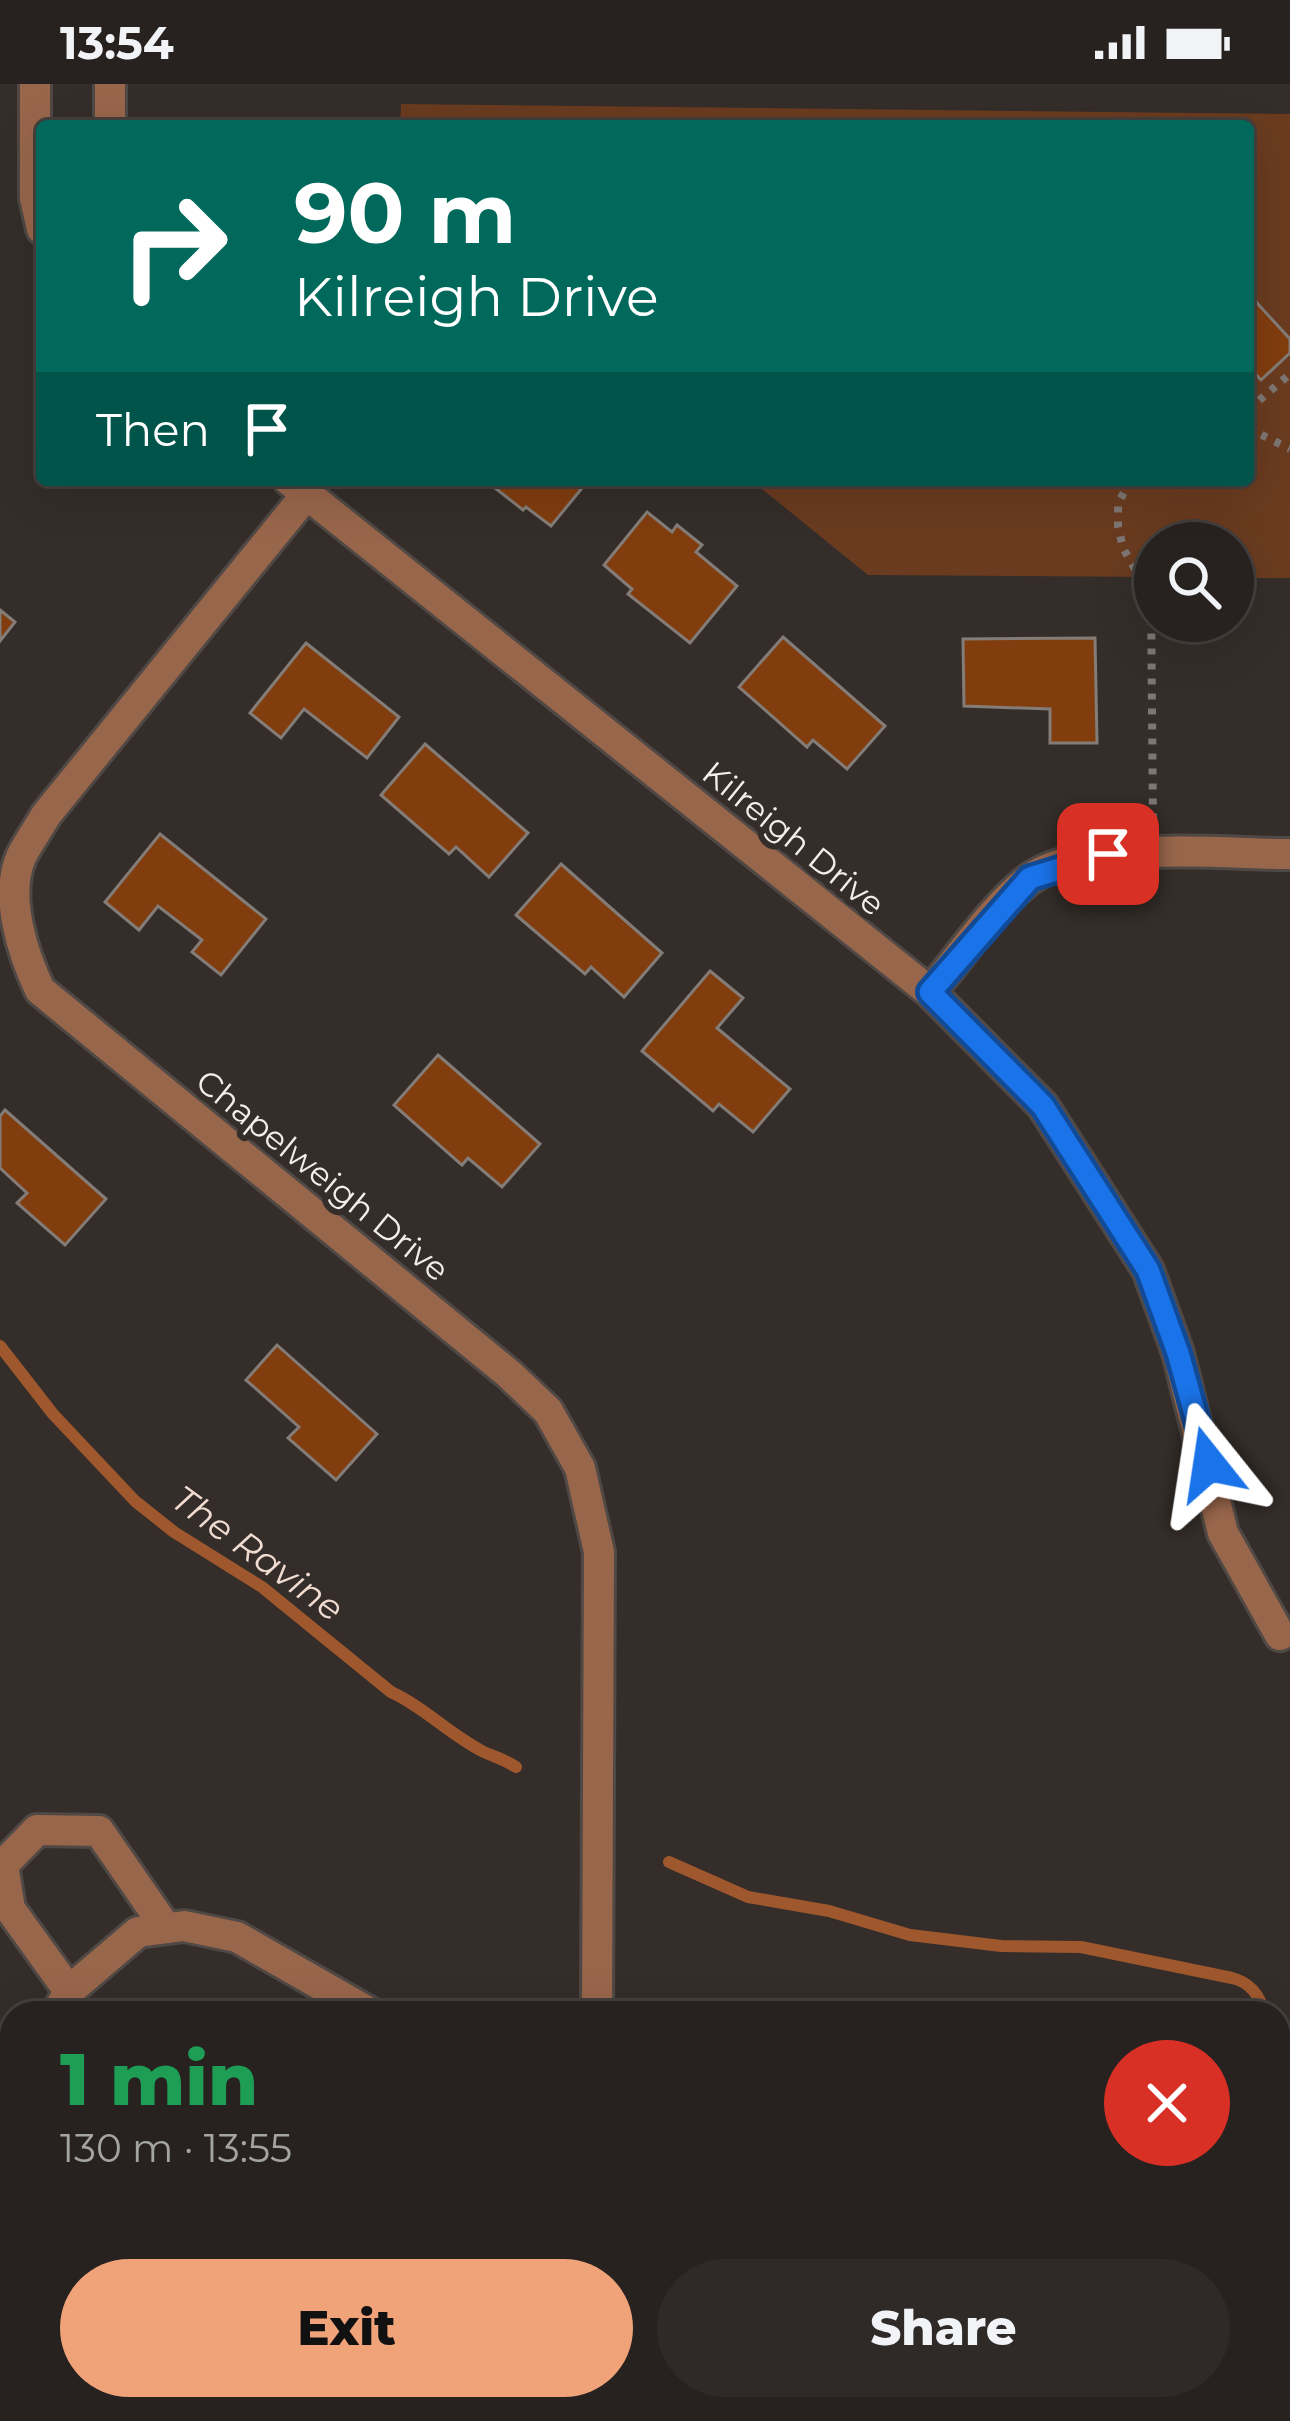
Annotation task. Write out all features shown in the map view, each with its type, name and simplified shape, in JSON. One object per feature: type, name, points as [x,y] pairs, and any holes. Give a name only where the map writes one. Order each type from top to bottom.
[{"type":"street","points":[[35,84],[36,202]]},
{"type":"street","points":[[110,84],[110,120]]},
{"type":"street","name":"Kilreigh Drive","points":[[298,488],[930,992],[1043,1106],[1148,1270],[1178,1353],[1223,1533],[1280,1635]]},
{"type":"street","name":"Chapelweigh Drive","points":[[298,488],[46,815],[19,862],[16,909],[26,959],[40,990],[509,1374],[548,1411],[580,1468],[599,1552],[597,2001]]},
{"type":"street","points":[[930,992],[1030,878],[1108,854],[1290,854]]},
{"type":"street","points":[[62,2001],[10,1909],[3,1865],[37,1830],[99,1831],[166,1928]]},
{"type":"street","points":[[64,2001],[138,1932],[184,1926],[237,1937],[349,2001]]},
{"type":"path","points":[[1254,405],[1290,374]]},
{"type":"path","points":[[1254,431],[1290,449]]},
{"type":"path","points":[[1128,486],[1118,503],[1118,526],[1150,597],[1153,854]]},
{"type":"shaded area","points":[[401,104],[1290,114],[1290,578],[1254,578],[1254,522],[1134,522],[1134,577],[868,575],[758,486],[1254,486],[1254,120],[400,120]]},
{"type":"building","points":[[1257,303],[1290,339],[1290,353],[1261,380],[1254,372]]},
{"type":"building","points":[[493,486],[584,486],[551,526],[526,507],[523,510]]},
{"type":"building","points":[[647,512],[672,532],[677,525],[702,545],[696,552],[737,586],[690,643],[628,594],[632,589],[604,565]]},
{"type":"building","points":[[0,610],[15,622],[0,641]]},
{"type":"building","points":[[783,637],[885,726],[847,769],[813,740],[807,747],[739,687]]},
{"type":"building","points":[[1095,638],[1097,743],[1050,743],[1050,709],[964,706],[963,639]]},
{"type":"building","points":[[306,643],[399,717],[367,758],[304,709],[281,738],[250,713]]},
{"type":"building","points":[[425,744],[528,833],[489,877],[456,847],[449,854],[381,795]]},
{"type":"building","points":[[160,834],[266,919],[221,975],[192,952],[202,940],[158,906],[139,930],[105,902]]},
{"type":"building","points":[[561,864],[662,953],[624,997],[591,967],[585,974],[516,915]]},
{"type":"building","points":[[710,971],[743,998],[717,1028],[790,1089],[753,1132],[719,1104],[713,1111],[642,1051]]},
{"type":"building","points":[[438,1055],[540,1144],[502,1187],[468,1158],[462,1165],[394,1105]]},
{"type":"building","points":[[5,1110],[106,1199],[65,1245],[17,1203],[27,1193],[0,1168],[0,1116]]},
{"type":"building","points":[[277,1345],[377,1434],[336,1480],[288,1438],[299,1427],[246,1380]]},
{"type":"waterway","name":"The Ravine","points":[[0,1346],[53,1414],[135,1501],[174,1532],[262,1587],[391,1692],[470,1744],[516,1767]]},
{"type":"waterway","name":"The Ravine","points":[[669,1862],[748,1897],[829,1911],[910,1935],[1001,1946],[1081,1947],[1232,1978],[1253,1990],[1260,2001]]},
{"type":"route","points":[[1108,854],[1030,878],[930,992],[1043,1106],[1148,1270],[1178,1353],[1209,1464]]}]
